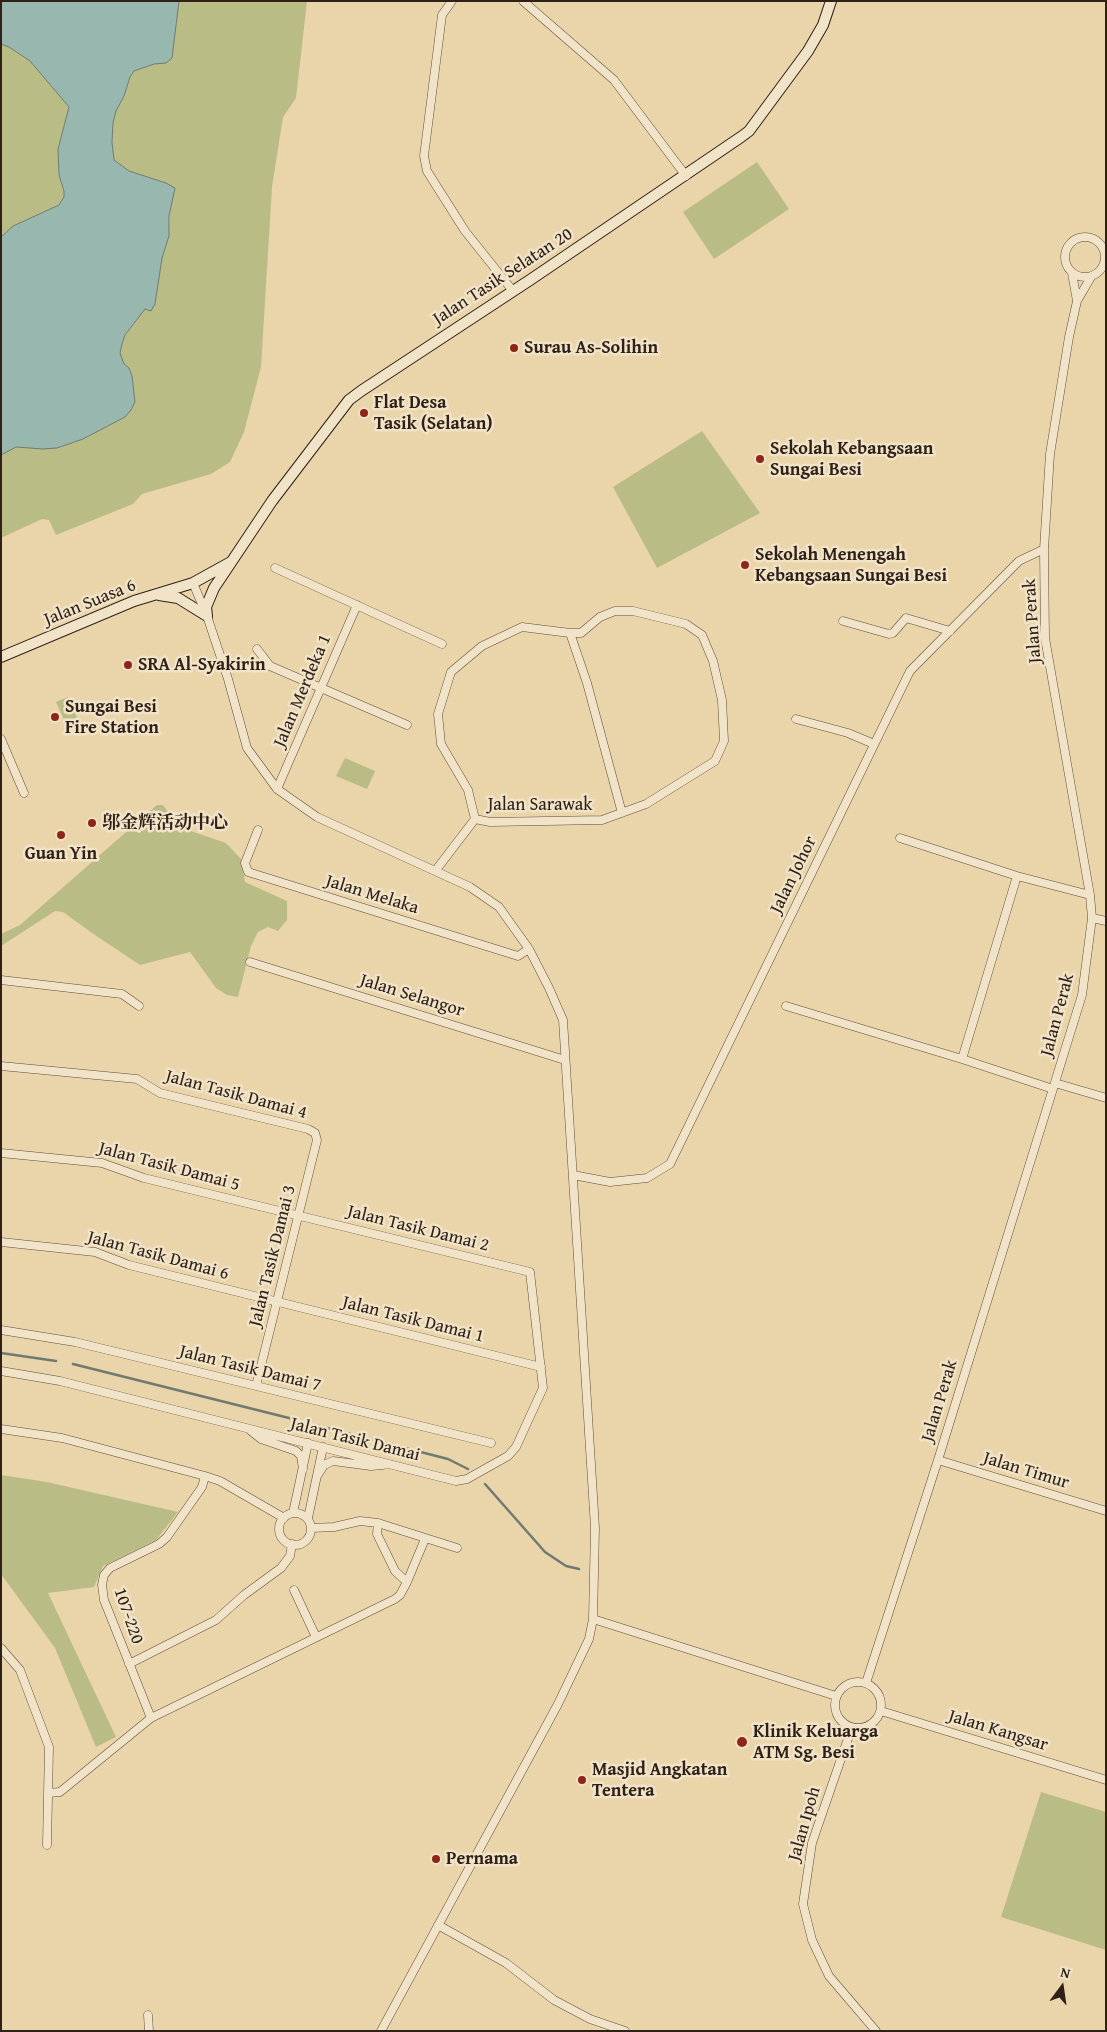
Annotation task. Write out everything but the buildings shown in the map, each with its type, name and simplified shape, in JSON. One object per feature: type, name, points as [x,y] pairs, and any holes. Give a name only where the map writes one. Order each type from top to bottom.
[{"type":"street","points":[[452,1],[442,15],[424,156],[427,171],[465,231],[513,291]]},
{"type":"street","points":[[522,1],[614,80],[686,176]]},
{"type":"street","name":"Jalan Tasik Selatan 20","points":[[193,583],[232,561],[272,501],[349,400],[361,390],[513,291],[643,202],[686,176],[749,131],[808,51],[823,25],[831,1]]},
{"type":"street","points":[[1084,237],[1096,240],[1101,244],[1106,255],[1103,268],[1092,277],[1078,276],[1072,272],[1065,261],[1065,254],[1071,242],[1084,237]]},
{"type":"street","name":"Jalan Perak","points":[[866,1683],[938,1460],[1082,994],[1092,918],[1090,895],[1045,638],[1044,549],[1050,454],[1077,302],[1072,272]]},
{"type":"street","name":"Jalan Perak","points":[[1077,302],[1092,277]]},
{"type":"street","name":"Jalan Johor","points":[[573,1175],[610,1182],[647,1178],[670,1164],[910,670],[1019,561],[1044,549]]},
{"type":"street","points":[[207,616],[206,607],[211,594],[232,561]]},
{"type":"street","points":[[276,568],[442,644]]},
{"type":"street","points":[[193,583],[207,616],[228,679],[247,748],[277,789],[317,817],[436,870],[470,887],[499,907],[529,949],[563,1020],[595,1528],[594,1619],[589,1638],[558,1704],[381,2031]]},
{"type":"street","name":"Jalan Suasa 6","points":[[1,657],[134,601],[193,583]]},
{"type":"street","points":[[155,595],[178,598],[207,616]]},
{"type":"street","name":"Jalan Merdeka 1","points":[[277,789],[357,605]]},
{"type":"street","name":"Jalan Sarawak","points":[[436,870],[475,819],[490,822],[602,820],[646,804],[715,761],[724,741],[722,700],[713,660],[702,635],[686,624],[633,611],[615,611],[600,617],[581,633],[570,633]]},
{"type":"street","points":[[843,621],[889,634],[893,633],[902,621],[908,618],[950,631]]},
{"type":"street","points":[[475,819],[468,790],[441,744],[438,714],[451,672],[482,646],[522,627],[570,633],[587,683],[622,813]]},
{"type":"street","points":[[257,649],[270,666],[407,725]]},
{"type":"street","points":[[796,719],[848,733],[874,744]]},
{"type":"street","points":[[1,739],[24,793]]},
{"type":"street","name":"Jalan Melaka","points":[[258,830],[245,864],[248,872],[518,956],[529,949]]},
{"type":"street","points":[[900,838],[1017,876],[1090,895]]},
{"type":"street","points":[[962,1059],[1017,876]]},
{"type":"street","points":[[1092,918],[1106,921]]},
{"type":"street","name":"Jalan Selangor","points":[[250,962],[565,1060]]},
{"type":"street","points":[[1,980],[122,994],[139,1006]]},
{"type":"street","points":[[786,1006],[1054,1086],[1106,1098]]},
{"type":"street","name":"Jalan Tasik Damai 4","points":[[1,1066],[137,1079],[160,1093],[308,1128],[316,1132]]},
{"type":"street","name":"Jalan Tasik Damai 3","points":[[256,1386],[317,1140],[316,1132]]},
{"type":"street","name":"Jalan Tasik Damai 5","points":[[1,1153],[102,1163],[144,1178],[298,1215]]},
{"type":"street","name":"Jalan Tasik Damai 2","points":[[298,1215],[530,1272]]},
{"type":"street","name":"Jalan Tasik Damai 6","points":[[1,1242],[95,1252],[129,1266],[277,1302]]},
{"type":"street","name":"Jalan Tasik Damai","points":[[1,1371],[60,1381],[462,1481],[508,1456],[516,1448],[543,1388],[530,1272]]},
{"type":"street","name":"Jalan Tasik Damai 1","points":[[277,1302],[541,1367]]},
{"type":"street","name":"Jalan Tasik Damai 7","points":[[1,1330],[75,1342],[492,1443]]},
{"type":"street","points":[[1,1429],[62,1438],[205,1476],[220,1481],[284,1518]]},
{"type":"street","points":[[249,1429],[261,1439],[296,1451],[301,1456],[303,1469]]},
{"type":"street","points":[[293,1513],[308,1443]]},
{"type":"street","points":[[308,1518],[304,1515],[293,1513],[284,1518],[279,1526],[284,1540],[297,1545],[306,1541],[311,1533],[308,1518],[323,1447]]},
{"type":"street","points":[[317,1476],[324,1466],[334,1460],[371,1466],[390,1464]]},
{"type":"street","name":"Jalan Timur","points":[[938,1460],[1106,1511]]},
{"type":"street","name":"107-220","points":[[151,1718],[104,1600],[102,1584],[104,1575],[110,1568],[159,1544],[167,1537],[202,1487],[205,1476]]},
{"type":"street","points":[[311,1528],[334,1527],[360,1521],[378,1524],[457,1548]]},
{"type":"street","points":[[378,1524],[377,1534],[395,1571],[407,1582]]},
{"type":"street","points":[[48,1793],[60,1792],[151,1718],[395,1599],[400,1595],[407,1582],[425,1539]]},
{"type":"street","points":[[129,1664],[216,1620],[244,1595],[281,1568],[290,1556],[292,1544]]},
{"type":"street","points":[[294,1590],[316,1637]]},
{"type":"street","points":[[594,1619],[836,1696]]},
{"type":"street","points":[[1,1648],[20,1670],[49,1747],[47,1845]]},
{"type":"street","points":[[854,1682],[866,1683],[877,1690],[881,1700],[881,1710],[875,1721],[868,1726],[852,1727],[841,1720],[837,1714],[835,1706],[836,1696],[847,1684],[854,1682]]},
{"type":"street","name":"Jalan Kangsar","points":[[881,1710],[1106,1780]]},
{"type":"street","name":"Jalan Ipoh","points":[[852,1727],[812,1843],[803,1904],[812,1940],[830,1976],[876,2031]]},
{"type":"street","points":[[438,1925],[506,1963],[554,2000],[590,2019],[625,2031]]},
{"type":"street","points":[[148,2015],[149,2031]]},
{"type":"green space","points":[[179,1],[307,1],[296,98],[283,117],[272,187],[261,367],[244,432],[230,462],[211,474],[142,494],[133,504],[56,535],[49,520],[42,519],[1,538],[1,455],[16,447],[83,439],[125,417],[135,402],[132,376],[129,368],[124,365],[120,353],[125,335],[145,309],[148,310],[155,304],[162,258],[169,236],[170,208],[166,183],[129,171],[114,160],[112,142],[113,123],[116,111],[134,71],[154,64],[166,63],[172,58]]},
{"type":"green space","points":[[1,44],[30,61],[69,107],[58,149],[59,175],[64,197],[59,205],[13,226],[1,237]]},
{"type":"green space","points":[[757,162],[789,209],[714,259],[683,212]]},
{"type":"green space","points":[[702,431],[760,513],[657,568],[613,487]]},
{"type":"green space","points":[[68,697],[78,720],[67,726],[56,702]]},
{"type":"green space","points":[[345,758],[375,771],[367,789],[336,776]]},
{"type":"green space","points":[[157,805],[163,805],[179,827],[226,843],[241,859],[245,882],[287,901],[287,920],[278,931],[268,927],[258,932],[251,946],[238,997],[227,995],[216,988],[190,952],[140,965],[63,912],[55,911],[1,946],[1,934],[20,925]]},
{"type":"green space","points":[[1,1475],[47,1482],[178,1512],[156,1540],[103,1566],[94,1587],[48,1593],[116,1737],[96,1747],[55,1648],[1,1574]]},
{"type":"green space","points":[[1041,1792],[1106,1812],[1106,1950],[1001,1917]]},
{"type":"water","points":[[1,1],[179,1],[172,58],[166,63],[154,64],[134,71],[116,111],[113,123],[112,142],[114,160],[129,171],[166,183],[175,188],[169,216],[169,236],[162,258],[155,304],[151,311],[145,309],[125,335],[120,353],[124,364],[129,368],[132,376],[135,402],[125,417],[83,439],[57,448],[16,447],[1,455],[1,237],[13,226],[59,205],[64,197],[59,175],[58,149],[69,107],[30,61],[1,44]]},
{"type":"waterway","points":[[1,1353],[56,1361]]},
{"type":"waterway","points":[[73,1364],[297,1420]]},
{"type":"waterway","points":[[319,1426],[448,1459],[468,1469]]},
{"type":"waterway","points":[[485,1484],[545,1552],[566,1566],[579,1569]]},
{"type":"place","name":"Surau As-Solihin","points":[[514,348]]},
{"type":"place","name":"Flat Desa Tasik (Selatan)","points":[[364,413]]},
{"type":"place","name":"Sekolah Kebangsaan Sungai Besi","points":[[760,459]]},
{"type":"place","name":"Sekolah Menengah Kebangsaan Sungai Besi","points":[[745,565]]},
{"type":"place","name":"SRA Al-Syakirin","points":[[128,665]]},
{"type":"place","name":"Sungai Besi Fire Station","points":[[55,717]]},
{"type":"place","name":"邬金辉活动中心","points":[[92,823]]},
{"type":"place","name":"Guan Yin","points":[[61,835]]},
{"type":"place","name":"Klinik Keluarga ATM Sg. Besi","points":[[742,1742]]},
{"type":"place","name":"Masjid Angkatan Tentera","points":[[582,1780]]},
{"type":"place","name":"Pernama","points":[[436,1859]]}]
